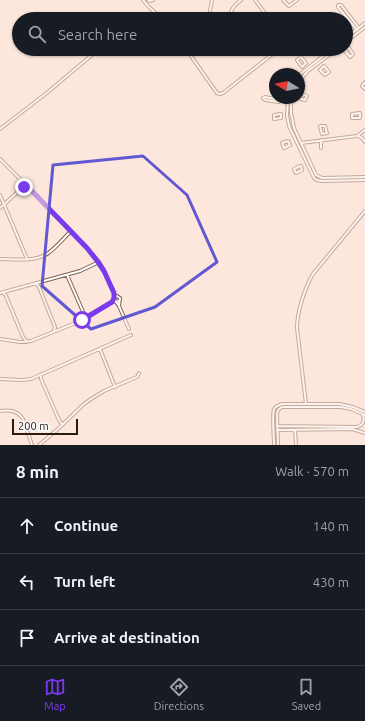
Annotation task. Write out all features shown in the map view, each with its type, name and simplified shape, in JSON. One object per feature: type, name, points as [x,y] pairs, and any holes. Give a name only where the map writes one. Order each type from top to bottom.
[{"type":"street","points":[[143,0],[155,12]]},
{"type":"street","points":[[146,3],[148,0],[152,0]]},
{"type":"street","points":[[210,11],[212,0]]},
{"type":"street","points":[[230,12],[232,8],[241,0]]},
{"type":"street","points":[[255,0],[265,12]]},
{"type":"street","points":[[284,0],[289,6],[297,0]]},
{"type":"street","points":[[344,12],[338,5],[341,5],[345,12]]},
{"type":"street","points":[[353,23],[358,29]]},
{"type":"street","points":[[353,33],[365,23]]},
{"type":"street","points":[[353,36],[365,27]]},
{"type":"street","points":[[0,129],[48,92],[91,56]]},
{"type":"street","points":[[191,56],[220,94],[270,56]]},
{"type":"street","points":[[304,66],[306,63],[300,57],[297,61],[302,66],[307,68],[322,56]]},
{"type":"street","points":[[305,74],[328,56]]},
{"type":"street","points":[[319,63],[322,68]]},
{"type":"street","points":[[365,82],[362,86],[365,88]]},
{"type":"street","points":[[265,97],[279,100],[280,102],[278,102],[265,100],[263,98],[265,97]]},
{"type":"street","points":[[365,173],[364,177],[322,178],[314,173],[296,133],[290,105],[287,105],[287,115],[292,134],[312,175],[316,179],[322,182],[365,180]]},
{"type":"street","points":[[281,116],[287,115]]},
{"type":"street","points":[[360,116],[365,116]]},
{"type":"street","points":[[301,143],[357,136],[365,130]]},
{"type":"street","points":[[324,133],[325,140]]},
{"type":"street","points":[[357,136],[362,138],[365,142]]},
{"type":"street","points":[[320,140],[321,148]]},
{"type":"street","points":[[0,159],[20,179],[26,182]]},
{"type":"street","points":[[20,179],[22,184],[21,189]]},
{"type":"street","points":[[22,184],[26,182]]},
{"type":"street","points":[[26,182],[28,183],[26,186]]},
{"type":"street","points":[[22,184],[30,189],[87,248],[98,262],[104,271],[129,329]]},
{"type":"street","points":[[0,208],[26,186]]},
{"type":"street","points":[[0,195],[27,259]]},
{"type":"street","points":[[306,404],[297,328],[298,317],[305,291],[309,280],[365,210]]},
{"type":"street","points":[[0,259],[27,259],[46,255],[70,232]]},
{"type":"street","points":[[2,292],[84,270],[98,262]]},
{"type":"street","points":[[68,275],[84,314],[82,320]]},
{"type":"street","points":[[39,287],[40,282]]},
{"type":"street","points":[[36,283],[55,327],[59,330]]},
{"type":"street","points":[[6,296],[7,291]]},
{"type":"street","points":[[2,292],[6,296],[23,337],[27,342]]},
{"type":"street","points":[[114,293],[118,296]]},
{"type":"street","points":[[116,300],[116,296],[118,296]]},
{"type":"street","points":[[0,339],[27,342],[82,320],[120,298],[118,296]]},
{"type":"street","points":[[84,314],[89,316]]},
{"type":"street","points":[[54,332],[55,327]]},
{"type":"street","points":[[0,379],[31,379],[131,336]]},
{"type":"street","points":[[20,342],[23,337]]},
{"type":"street","points":[[100,349],[115,386]]},
{"type":"street","points":[[39,445],[87,401],[115,386],[137,377],[139,373]]},
{"type":"street","points":[[42,374],[41,378],[59,420],[63,424]]},
{"type":"street","points":[[37,376],[41,378]]},
{"type":"street","points":[[274,445],[273,413],[279,405],[340,404],[365,412]]},
{"type":"street","points":[[277,426],[357,427],[363,422],[364,415],[351,409],[341,407],[284,407],[277,412],[277,426],[277,430],[278,445]]},
{"type":"street","points":[[0,411],[11,410],[19,414],[23,419],[33,444]]},
{"type":"street","points":[[277,430],[352,430],[365,433]]},
{"type":"street","points":[[295,430],[296,445]]},
{"type":"highlighted area","points":[[143,156],[187,195],[217,262],[155,307],[91,329],[42,286],[53,165]]},
{"type":"route","points":[[24,187],[30,189],[93,255],[102,267],[114,293],[114,299],[112,302],[82,320]]}]
